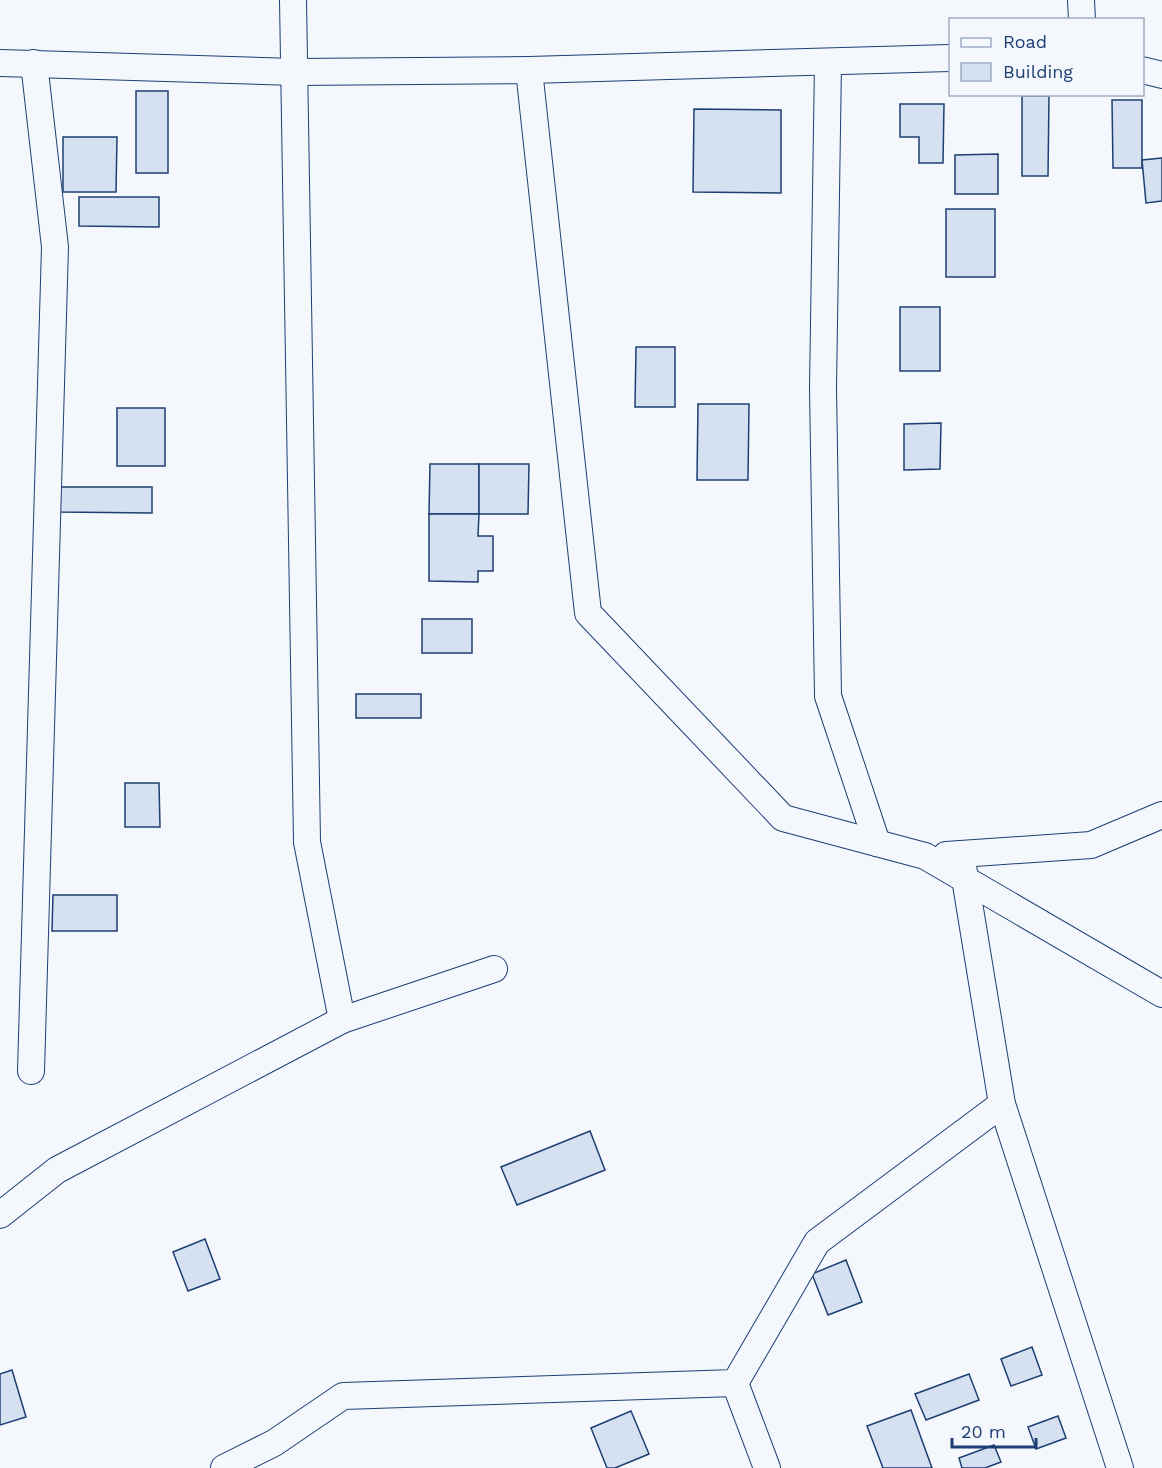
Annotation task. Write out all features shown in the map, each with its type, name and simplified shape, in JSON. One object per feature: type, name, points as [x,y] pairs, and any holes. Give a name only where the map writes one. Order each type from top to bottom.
[{"type":"street","points":[[293,0],[307,842],[342,1020]]},
{"type":"street","points":[[1082,0],[1082,18]]},
{"type":"street","points":[[0,63],[295,72],[529,70],[949,58]]},
{"type":"street","points":[[31,1071],[55,247],[34,63]]},
{"type":"street","points":[[828,63],[823,388],[828,696],[877,843]]},
{"type":"street","points":[[529,70],[588,613],[783,818],[925,856],[1162,994]]},
{"type":"street","points":[[1144,70],[1162,75]]},
{"type":"street","points":[[925,856],[1091,845],[1162,815]]},
{"type":"street","points":[[961,854],[963,879],[1002,1104],[1120,1468]]},
{"type":"street","points":[[0,1215],[57,1170],[342,1020],[494,969]]},
{"type":"street","points":[[735,1383],[817,1242],[1002,1104]]},
{"type":"street","points":[[224,1468],[274,1443],[342,1396],[735,1383]]},
{"type":"street","points":[[735,1383],[767,1468]]},
{"type":"building","points":[[136,91],[168,91],[168,173],[136,173]]},
{"type":"building","points":[[1022,96],[1049,96],[1048,176],[1022,176]]},
{"type":"building","points":[[1112,100],[1142,100],[1142,168],[1113,168]]},
{"type":"building","points":[[900,104],[944,104],[943,163],[919,163],[919,137],[900,137]]},
{"type":"building","points":[[694,109],[781,110],[781,193],[693,192]]},
{"type":"building","points":[[63,137],[117,137],[116,192],[63,192]]},
{"type":"building","points":[[998,154],[998,194],[955,194],[955,155]]},
{"type":"building","points":[[1162,158],[1162,201],[1146,203],[1142,160]]},
{"type":"building","points":[[79,197],[159,197],[159,227],[79,226]]},
{"type":"building","points":[[946,209],[995,209],[995,277],[946,277]]},
{"type":"building","points":[[900,307],[940,307],[940,371],[900,371]]},
{"type":"building","points":[[636,347],[675,347],[675,407],[635,407]]},
{"type":"building","points":[[698,404],[749,404],[748,480],[697,480]]},
{"type":"building","points":[[117,408],[165,408],[165,466],[117,466]]},
{"type":"building","points":[[941,423],[940,469],[904,470],[904,424]]},
{"type":"building","points":[[430,464],[479,464],[479,514],[429,514]]},
{"type":"building","points":[[479,464],[529,464],[528,514],[479,514]]},
{"type":"building","points":[[60,487],[152,487],[152,513],[60,512]]},
{"type":"building","points":[[429,514],[479,514],[478,536],[493,536],[493,571],[478,571],[478,582],[429,581]]},
{"type":"building","points":[[422,619],[472,619],[472,653],[422,653]]},
{"type":"building","points":[[356,694],[421,694],[421,718],[356,718]]},
{"type":"building","points":[[125,783],[159,783],[160,827],[125,827]]},
{"type":"building","points":[[53,895],[117,895],[117,931],[52,931]]},
{"type":"building","points":[[590,1131],[605,1170],[517,1205],[501,1167]]},
{"type":"building","points":[[205,1239],[220,1279],[188,1291],[173,1252]]},
{"type":"building","points":[[846,1260],[862,1302],[828,1315],[812,1274]]},
{"type":"building","points":[[1032,1347],[1042,1375],[1011,1386],[1001,1359]]},
{"type":"building","points":[[12,1370],[26,1417],[0,1425],[0,1374]]},
{"type":"building","points":[[969,1374],[979,1400],[926,1420],[915,1394]]},
{"type":"building","points":[[911,1410],[932,1468],[883,1468],[867,1426]]},
{"type":"building","points":[[631,1411],[649,1454],[615,1468],[607,1468],[591,1428]]},
{"type":"building","points":[[1058,1416],[1066,1438],[1036,1449],[1028,1427]]},
{"type":"building","points":[[994,1445],[1001,1462],[985,1468],[962,1468],[959,1458]]}]
